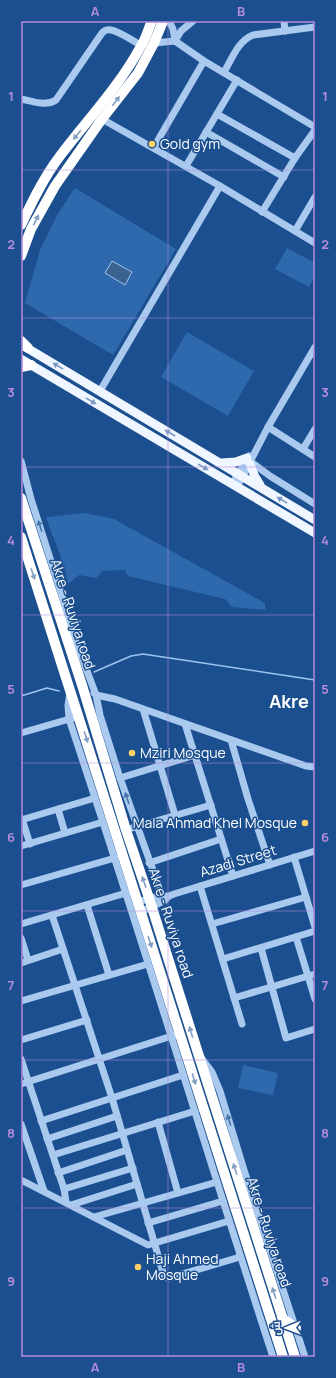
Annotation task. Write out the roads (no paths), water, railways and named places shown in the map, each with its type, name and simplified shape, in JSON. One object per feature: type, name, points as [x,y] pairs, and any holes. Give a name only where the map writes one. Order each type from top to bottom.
[{"type":"highway","points":[[21,225],[34,198],[59,157],[124,74],[142,46],[152,21]]},
{"type":"highway","points":[[21,256],[31,229],[55,186],[102,119],[138,73],[154,43],[163,21]]},
{"type":"highway","name":"Akre - Ruviya road","points":[[21,498],[47,563],[82,686],[126,830],[151,903],[198,1053],[231,1143],[282,1318],[295,1357]]},
{"type":"highway","name":"Akre - Ruviya road","points":[[21,540],[71,691],[74,718],[139,907],[157,977],[283,1357]]},
{"type":"highway","points":[[282,1318],[296,1328]]},
{"type":"main road","points":[[23,345],[315,520]]},
{"type":"main road","points":[[21,359],[26,366],[118,417],[315,533]]},
{"type":"main road","points":[[118,417],[124,406]]},
{"type":"main road","points":[[221,463],[249,461],[255,477],[266,490]]},
{"type":"street","points":[[170,21],[175,41]]},
{"type":"street","points":[[175,41],[181,31],[193,21]]},
{"type":"street","points":[[284,21],[285,31]]},
{"type":"street","points":[[224,72],[240,45],[247,37],[315,27]]},
{"type":"street","points":[[21,98],[44,104],[51,103],[56,100],[106,30],[119,33],[142,46]]},
{"type":"street","points":[[154,43],[175,41],[315,127]]},
{"type":"street","points":[[154,147],[204,60]]},
{"type":"street","points":[[186,166],[237,80]]},
{"type":"street","points":[[216,114],[295,158]]},
{"type":"street","points":[[102,119],[154,147],[315,243]]},
{"type":"street","points":[[262,212],[295,158],[315,130]]},
{"type":"street","points":[[206,132],[284,177]]},
{"type":"street","points":[[100,391],[220,186]]},
{"type":"street","points":[[295,231],[315,197]]},
{"type":"street","points":[[234,486],[249,461],[251,451],[258,449],[268,427],[315,348]]},
{"type":"street","points":[[268,427],[315,457]]},
{"type":"street","points":[[303,449],[315,429]]},
{"type":"street","points":[[21,461],[47,563],[96,695],[100,716],[149,863],[165,898]]},
{"type":"street","points":[[249,461],[270,476],[314,502],[306,514]]},
{"type":"street","points":[[82,686],[96,695],[115,699],[306,766],[315,767]]},
{"type":"street","points":[[88,703],[96,695]]},
{"type":"street","points":[[142,709],[175,815]]},
{"type":"street","points":[[21,733],[74,718],[103,822],[148,964],[157,977]]},
{"type":"street","points":[[186,724],[233,876]]},
{"type":"street","points":[[231,740],[248,799],[270,865]]},
{"type":"street","points":[[120,778],[195,755]]},
{"type":"street","points":[[30,844],[22,819],[96,798]]},
{"type":"street","points":[[126,830],[211,804]]},
{"type":"street","points":[[58,809],[65,834]]},
{"type":"street","points":[[21,846],[103,822]]},
{"type":"street","points":[[149,863],[221,839]]},
{"type":"street","name":"Azadi Street","points":[[139,907],[200,886],[315,851]]},
{"type":"street","points":[[21,885],[115,858]]},
{"type":"street","points":[[294,858],[315,927]]},
{"type":"street","points":[[200,886],[242,1024]]},
{"type":"street","points":[[21,924],[126,893]]},
{"type":"street","points":[[212,924],[306,897]]},
{"type":"street","points":[[87,905],[109,975]]},
{"type":"street","points":[[52,915],[112,1098],[164,1275],[166,1278],[240,1257]]},
{"type":"street","points":[[222,959],[315,931]]},
{"type":"street","points":[[296,937],[311,975],[315,999]]},
{"type":"street","points":[[21,938],[25,962],[63,949]]},
{"type":"street","points":[[261,948],[286,1038],[315,1029]]},
{"type":"street","points":[[21,1002],[148,964]]},
{"type":"street","points":[[234,998],[311,975]]},
{"type":"street","points":[[21,1040],[87,1020]]},
{"type":"street","points":[[21,1084],[176,1035],[184,1075],[240,1257],[273,1357]]},
{"type":"street","points":[[21,1059],[69,1204]]},
{"type":"street","points":[[41,1121],[184,1075]]},
{"type":"street","points":[[52,1155],[195,1111]]},
{"type":"street","points":[[47,1139],[117,1116]]},
{"type":"street","points":[[158,1122],[178,1192]]},
{"type":"street","points":[[21,1124],[44,1191]]},
{"type":"street","points":[[231,1143],[305,1357]]},
{"type":"street","points":[[58,1173],[127,1150]]},
{"type":"street","points":[[64,1189],[133,1168]]},
{"type":"street","points":[[21,1180],[148,1245],[229,1221]]},
{"type":"street","points":[[94,1217],[217,1182]]},
{"type":"street","points":[[69,1204],[138,1184]]},
{"type":"street","points":[[148,1223],[223,1201]]},
{"type":"waterway","points":[[94,672],[131,656],[143,654],[315,680]]},
{"type":"waterway","points":[[21,696],[47,688],[59,691]]},
{"type":"place","name":"Gold gym","points":[[152,144]]},
{"type":"place","name":"Mziri Mosque","points":[[132,753]]},
{"type":"place","name":"Mala Ahmad Khel Mosque","points":[[305,823]]},
{"type":"place","name":"Haji Ahmed Mosque","points":[[138,1267]]},
{"type":"district","name":"Akre","points":[[289,702]]}]
